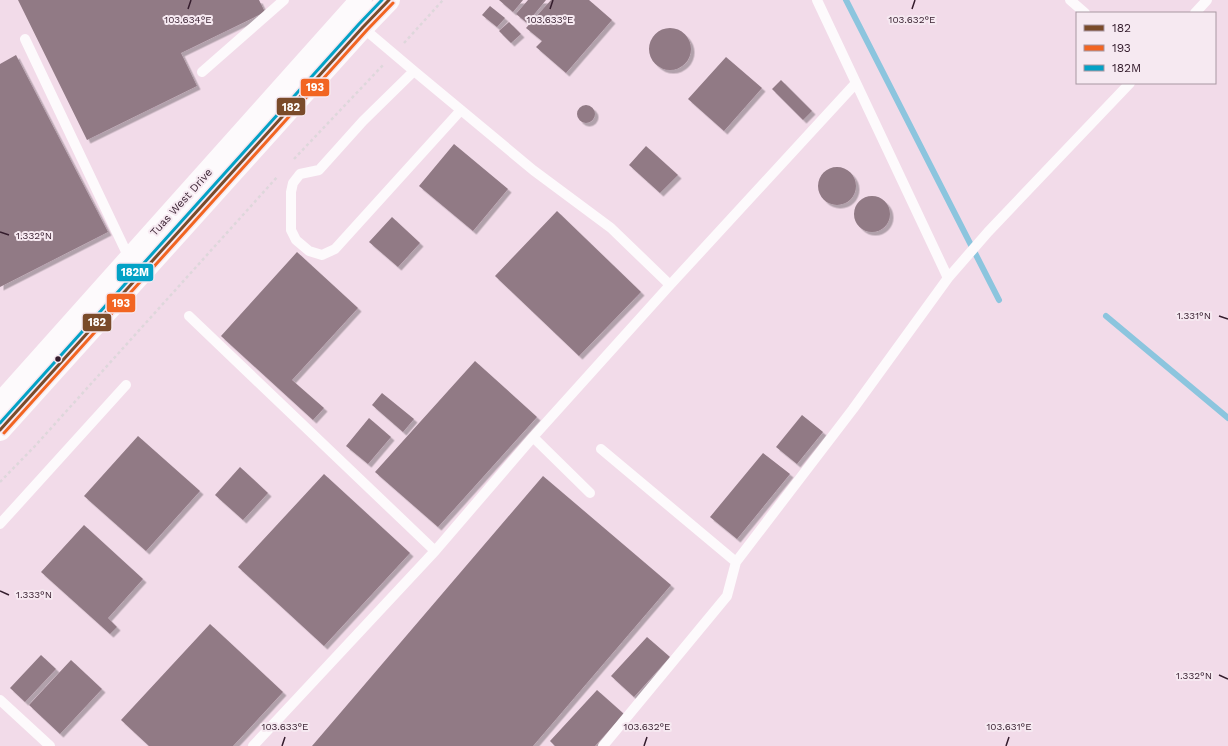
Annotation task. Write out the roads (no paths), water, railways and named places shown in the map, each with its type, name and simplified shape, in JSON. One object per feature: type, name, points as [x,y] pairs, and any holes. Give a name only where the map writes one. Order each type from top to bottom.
[{"type":"main road","name":"Tuas West Drive","points":[[0,430],[134,268],[357,14],[389,0]]},
{"type":"main road","name":"Tuas West Drive","points":[[0,404],[134,268]]},
{"type":"lane","points":[[202,72],[284,0]]},
{"type":"lane","points":[[817,0],[948,278]]},
{"type":"lane","points":[[1070,0],[1084,12]]},
{"type":"lane","points":[[1196,12],[1207,0]]},
{"type":"lane","points":[[357,14],[394,54],[414,72],[533,170],[611,228],[670,285]]},
{"type":"lane","points":[[25,38],[134,268]]},
{"type":"lane","points":[[414,72],[363,121],[319,170],[300,174],[292,184],[291,230],[296,240],[309,251],[322,255],[335,249],[461,110]]},
{"type":"lane","points":[[253,746],[435,551],[533,436],[856,83]]},
{"type":"lane","points":[[603,746],[726,596],[736,562],[853,409],[948,278],[988,232],[1129,84]]},
{"type":"lane","points":[[188,316],[435,551]]},
{"type":"lane","points":[[0,524],[126,385]]},
{"type":"lane","points":[[533,436],[590,493]]},
{"type":"lane","points":[[601,449],[736,562]]},
{"type":"lane","points":[[0,700],[50,746]]},
{"type":"waterway","points":[[846,0],[999,300]]},
{"type":"waterway","points":[[1106,316],[1228,418]]}]
